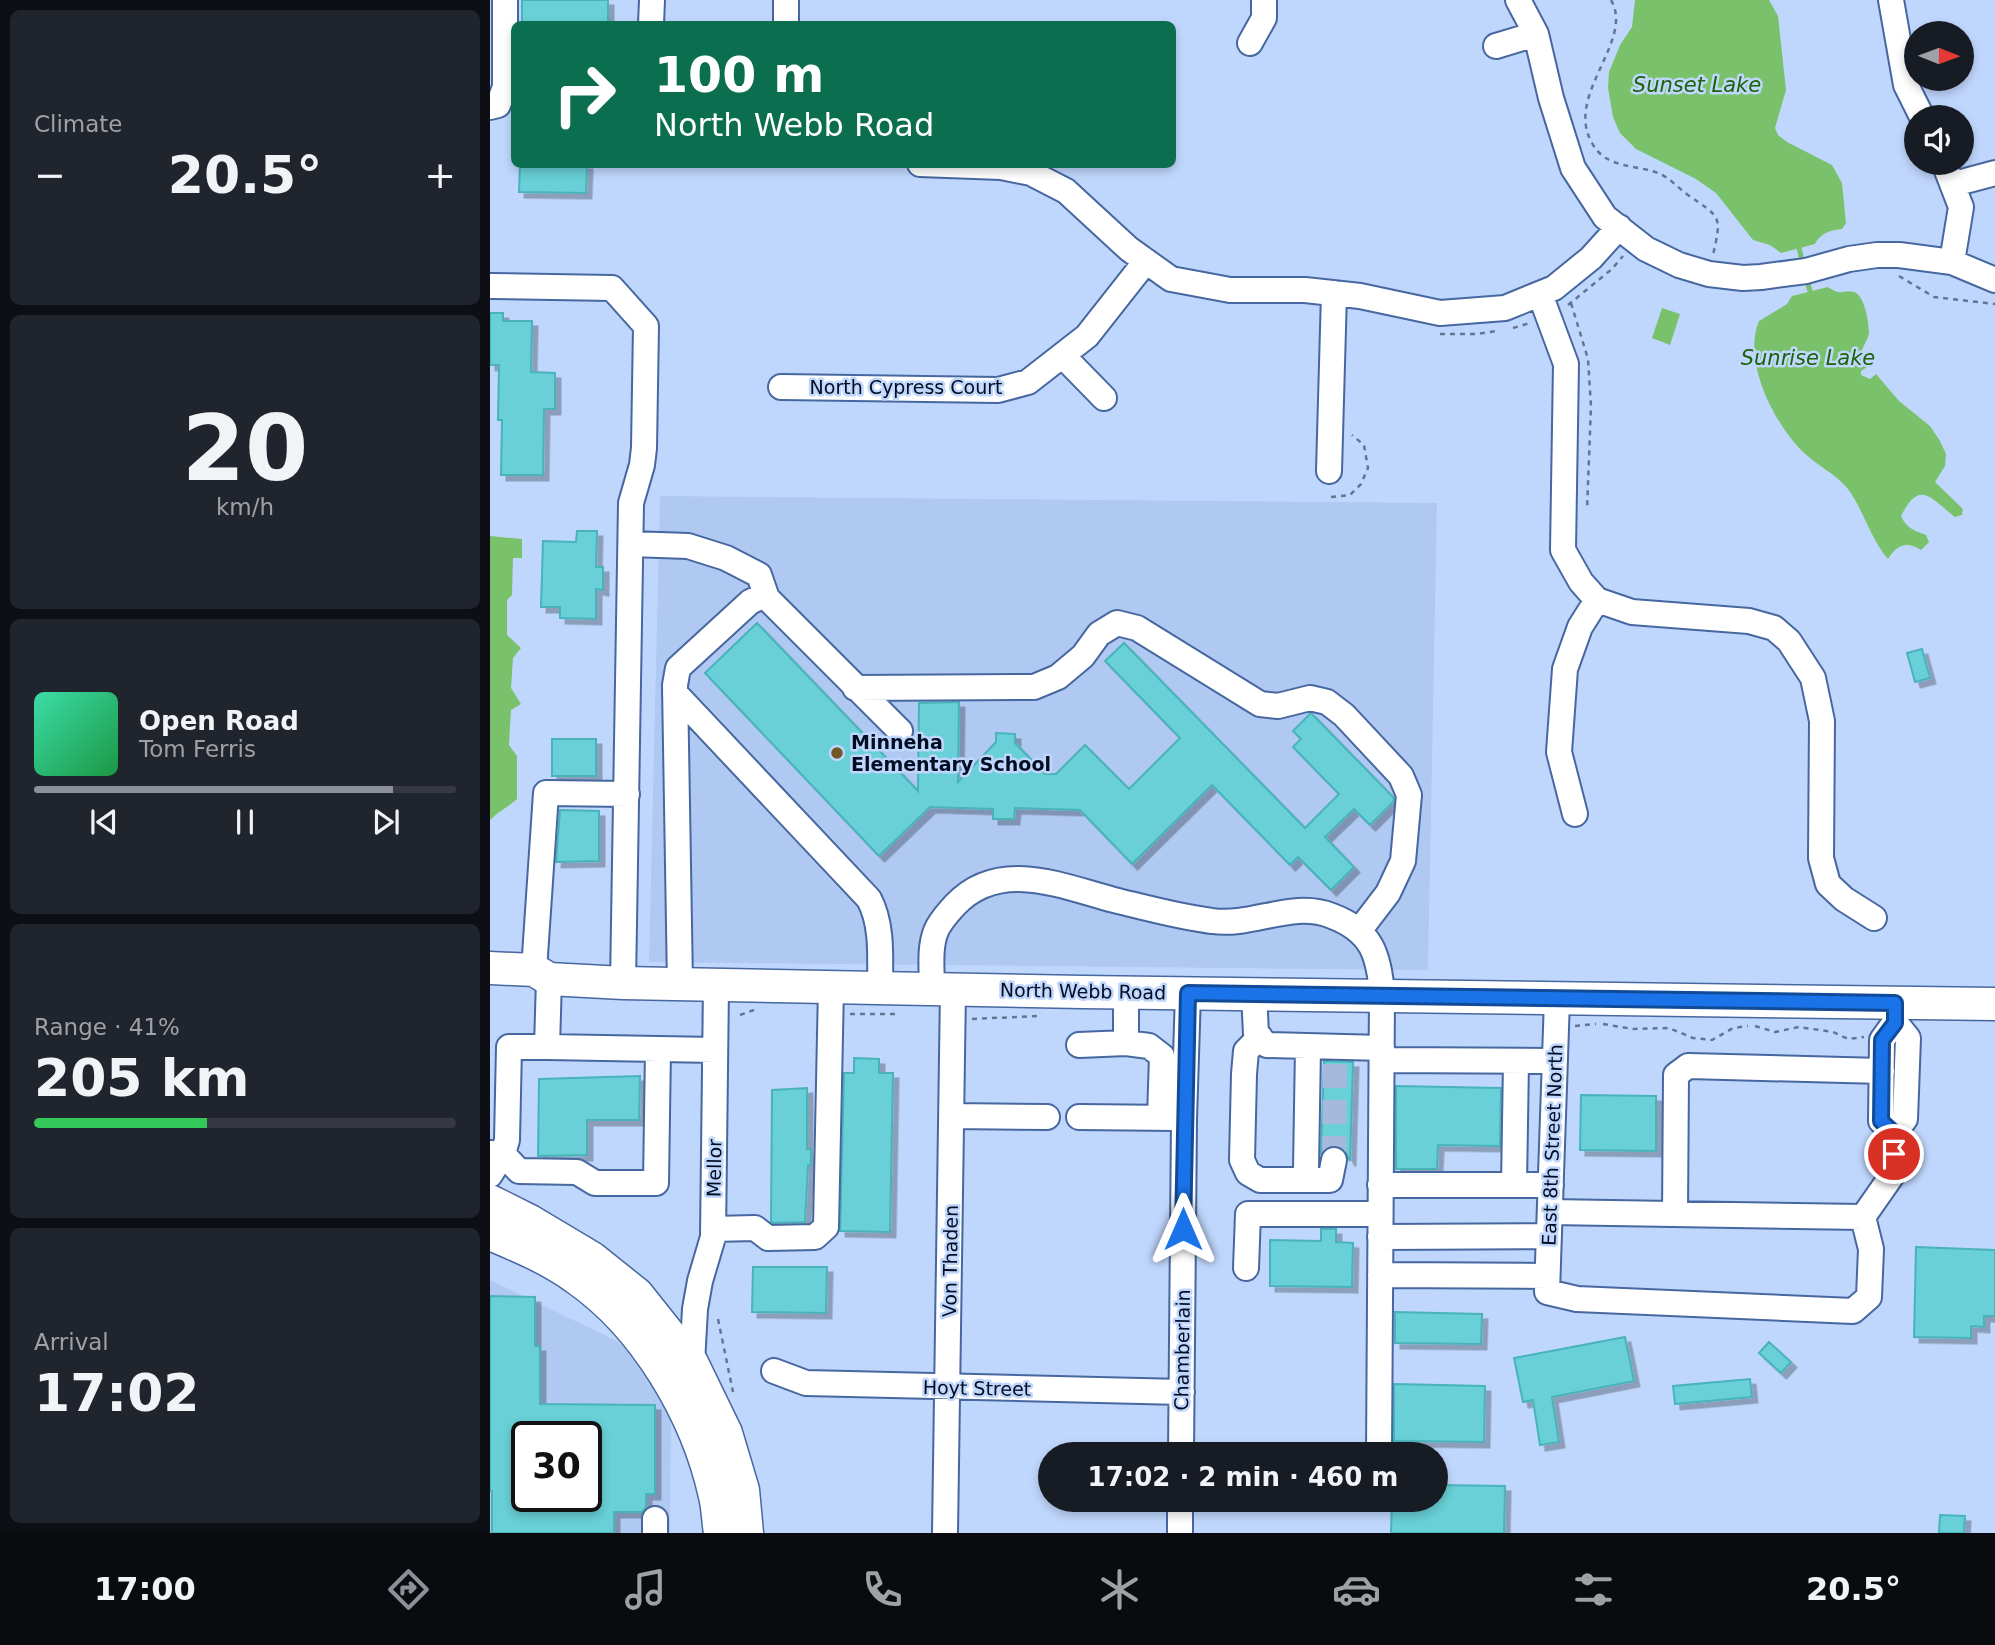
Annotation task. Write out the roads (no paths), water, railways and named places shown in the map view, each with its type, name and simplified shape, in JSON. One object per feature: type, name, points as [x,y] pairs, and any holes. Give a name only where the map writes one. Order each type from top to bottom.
[{"type":"main road","name":"North Webb Road","points":[[490,968],[623,983],[1557,999],[1891,1022],[1995,1004]]},
{"type":"main road","name":"North Webb Road","points":[[490,988],[532,988],[542,974]]},
{"type":"main road","points":[[490,1201],[581,1252],[610,1272],[637,1294],[692,1356],[726,1433],[743,1490],[747,1533]]},
{"type":"main road","points":[[490,1234],[547,1260],[577,1278],[616,1312],[656,1361],[682,1403],[703,1456],[715,1496],[720,1533]]},
{"type":"street","points":[[490,107],[498,105],[505,87],[505,0]]},
{"type":"street","points":[[652,0],[652,21]]},
{"type":"street","points":[[786,0],[786,21]]},
{"type":"street","points":[[1250,43],[1264,18],[1264,0]]},
{"type":"street","points":[[1518,0],[1536,34],[1551,98],[1573,168],[1605,216],[1646,248],[1679,265],[1709,274],[1761,278],[1806,271],[1849,259],[1899,255],[1952,262],[1995,280]]},
{"type":"street","points":[[1891,0],[1906,85],[1917,105]]},
{"type":"street","points":[[1496,46],[1536,34]]},
{"type":"street","points":[[1006,168],[1031,173],[1066,191],[1129,249],[1171,279],[1230,290],[1305,290],[1335,293],[1440,313],[1505,308],[1554,288],[1591,258],[1619,227]]},
{"type":"street","points":[[1974,173],[1995,173]]},
{"type":"street","points":[[1949,175],[1961,207],[1952,262]]},
{"type":"street","name":"North Cypress Court","points":[[781,387],[998,390],[1028,382],[1087,336],[1146,261]]},
{"type":"street","points":[[490,286],[612,288],[646,326],[645,439],[642,465],[631,503],[623,983]]},
{"type":"street","points":[[1329,471],[1335,293]]},
{"type":"street","points":[[1540,294],[1566,365],[1563,550],[1581,582],[1597,600],[1632,612],[1749,621],[1774,628],[1788,641],[1813,678],[1822,721],[1821,859],[1828,884],[1844,899],[1874,918]]},
{"type":"street","points":[[1063,356],[1104,398]]},
{"type":"street","points":[[631,544],[688,546],[726,558],[760,575],[767,598],[900,731]]},
{"type":"street","points":[[680,984],[675,693],[678,668],[750,602],[767,598]]},
{"type":"street","points":[[1575,814],[1559,752],[1565,670],[1580,627],[1597,600]]},
{"type":"street","points":[[855,688],[1034,687],[1058,677],[1083,656],[1099,634],[1117,623],[1137,628],[1260,704],[1279,706],[1310,698],[1327,702],[1343,715],[1401,776],[1409,795],[1403,861],[1388,893],[1359,931],[1370,940],[1376,954],[1382,995],[1379,1442]]},
{"type":"street","points":[[675,693],[869,899],[875,910],[877,923],[880,988]]},
{"type":"street","points":[[547,1047],[542,974],[546,793],[627,794]]},
{"type":"street","name":"Von Thaden","points":[[945,1533],[952,1116],[942,989],[932,947],[936,931],[946,915],[970,891],[985,883],[1021,878],[1059,884],[1150,910],[1219,922],[1243,922],[1288,911],[1316,911],[1332,916],[1359,931]]},
{"type":"street","name":"Mellor","points":[[692,1356],[696,1300],[713,1229],[716,985]]},
{"type":"street","points":[[713,1229],[755,1228],[768,1238],[815,1237],[827,1227],[831,987]]},
{"type":"street","points":[[1126,992],[1126,1043]]},
{"type":"street","name":"Chamberlain","points":[[1181,1442],[1182,1392],[1172,1118],[1188,993]]},
{"type":"street","points":[[1254,993],[1256,1034],[1268,1045],[1308,1047],[1336,1054],[1555,1061]]},
{"type":"street","name":"East 8th Street North","points":[[1547,1284],[1557,999]]},
{"type":"street","points":[[1891,1022],[1882,1071],[1881,1121],[1895,1134]]},
{"type":"street","points":[[1380,1275],[1547,1284],[1577,1299],[1853,1311],[1869,1297],[1871,1249],[1863,1217],[1893,1174],[1895,1134],[1905,1119],[1908,1038],[1891,1022]]},
{"type":"street","points":[[1260,1037],[1246,1051],[1242,1160],[1248,1173],[1260,1180],[1330,1180],[1334,1160]]},
{"type":"street","points":[[658,1049],[656,1184],[595,1183],[577,1172],[519,1171],[498,1160],[507,1140],[500,1042],[547,1047],[715,1050]]},
{"type":"street","points":[[1079,1045],[1126,1043],[1149,1046],[1162,1056],[1172,1118],[1079,1117]]},
{"type":"street","points":[[1306,1168],[1308,1047]]},
{"type":"street","points":[[1514,1185],[1516,1061]]},
{"type":"street","points":[[1675,1214],[1676,1075],[1688,1066],[1882,1071]]},
{"type":"street","points":[[952,1116],[1047,1117]]},
{"type":"street","points":[[1380,1185],[1551,1185]]},
{"type":"street","points":[[1245,1268],[1248,1214],[1380,1225],[1549,1224],[1675,1214],[1863,1217]]},
{"type":"street","name":"Hoyt Street","points":[[774,1371],[806,1383],[1182,1392]]},
{"type":"street","points":[[1180,1512],[1180,1533]]},
{"type":"water","name":"Sunset Lake","points":[[1635,0],[1769,0],[1778,16],[1786,90],[1775,128],[1778,135],[1787,142],[1832,165],[1842,183],[1846,223],[1842,229],[1826,233],[1815,244],[1781,253],[1770,245],[1753,240],[1716,193],[1696,179],[1636,149],[1620,133],[1613,117],[1608,88],[1609,72],[1620,45],[1632,27]]},
{"type":"water","name":"Sunrise Lake","points":[[1828,287],[1840,292],[1854,292],[1864,304],[1869,333],[1861,354],[1870,365],[1861,371],[1861,375],[1870,379],[1876,374],[1899,401],[1930,426],[1946,454],[1945,466],[1935,482],[1963,509],[1962,515],[1955,517],[1926,495],[1914,498],[1901,516],[1908,526],[1926,535],[1929,542],[1921,550],[1911,545],[1902,546],[1888,559],[1848,489],[1791,439],[1764,390],[1755,354],[1759,321],[1787,304],[1792,296]]},
{"type":"water","points":[[1662,308],[1680,314],[1670,345],[1652,338]]},
{"type":"water","points":[[490,536],[522,539],[522,558],[513,558],[512,595],[507,600],[507,635],[521,648],[513,658],[511,688],[521,704],[511,710],[509,745],[517,756],[517,799],[490,820]]},
{"type":"waterway","points":[[1799,248],[1803,264]]},
{"type":"waterway","points":[[1806,277],[1810,291]]},
{"type":"tunnel","points":[[1334,1160],[1335,1060]]},
{"type":"place","name":"Minneha Elementary School","points":[[837,753]]}]
